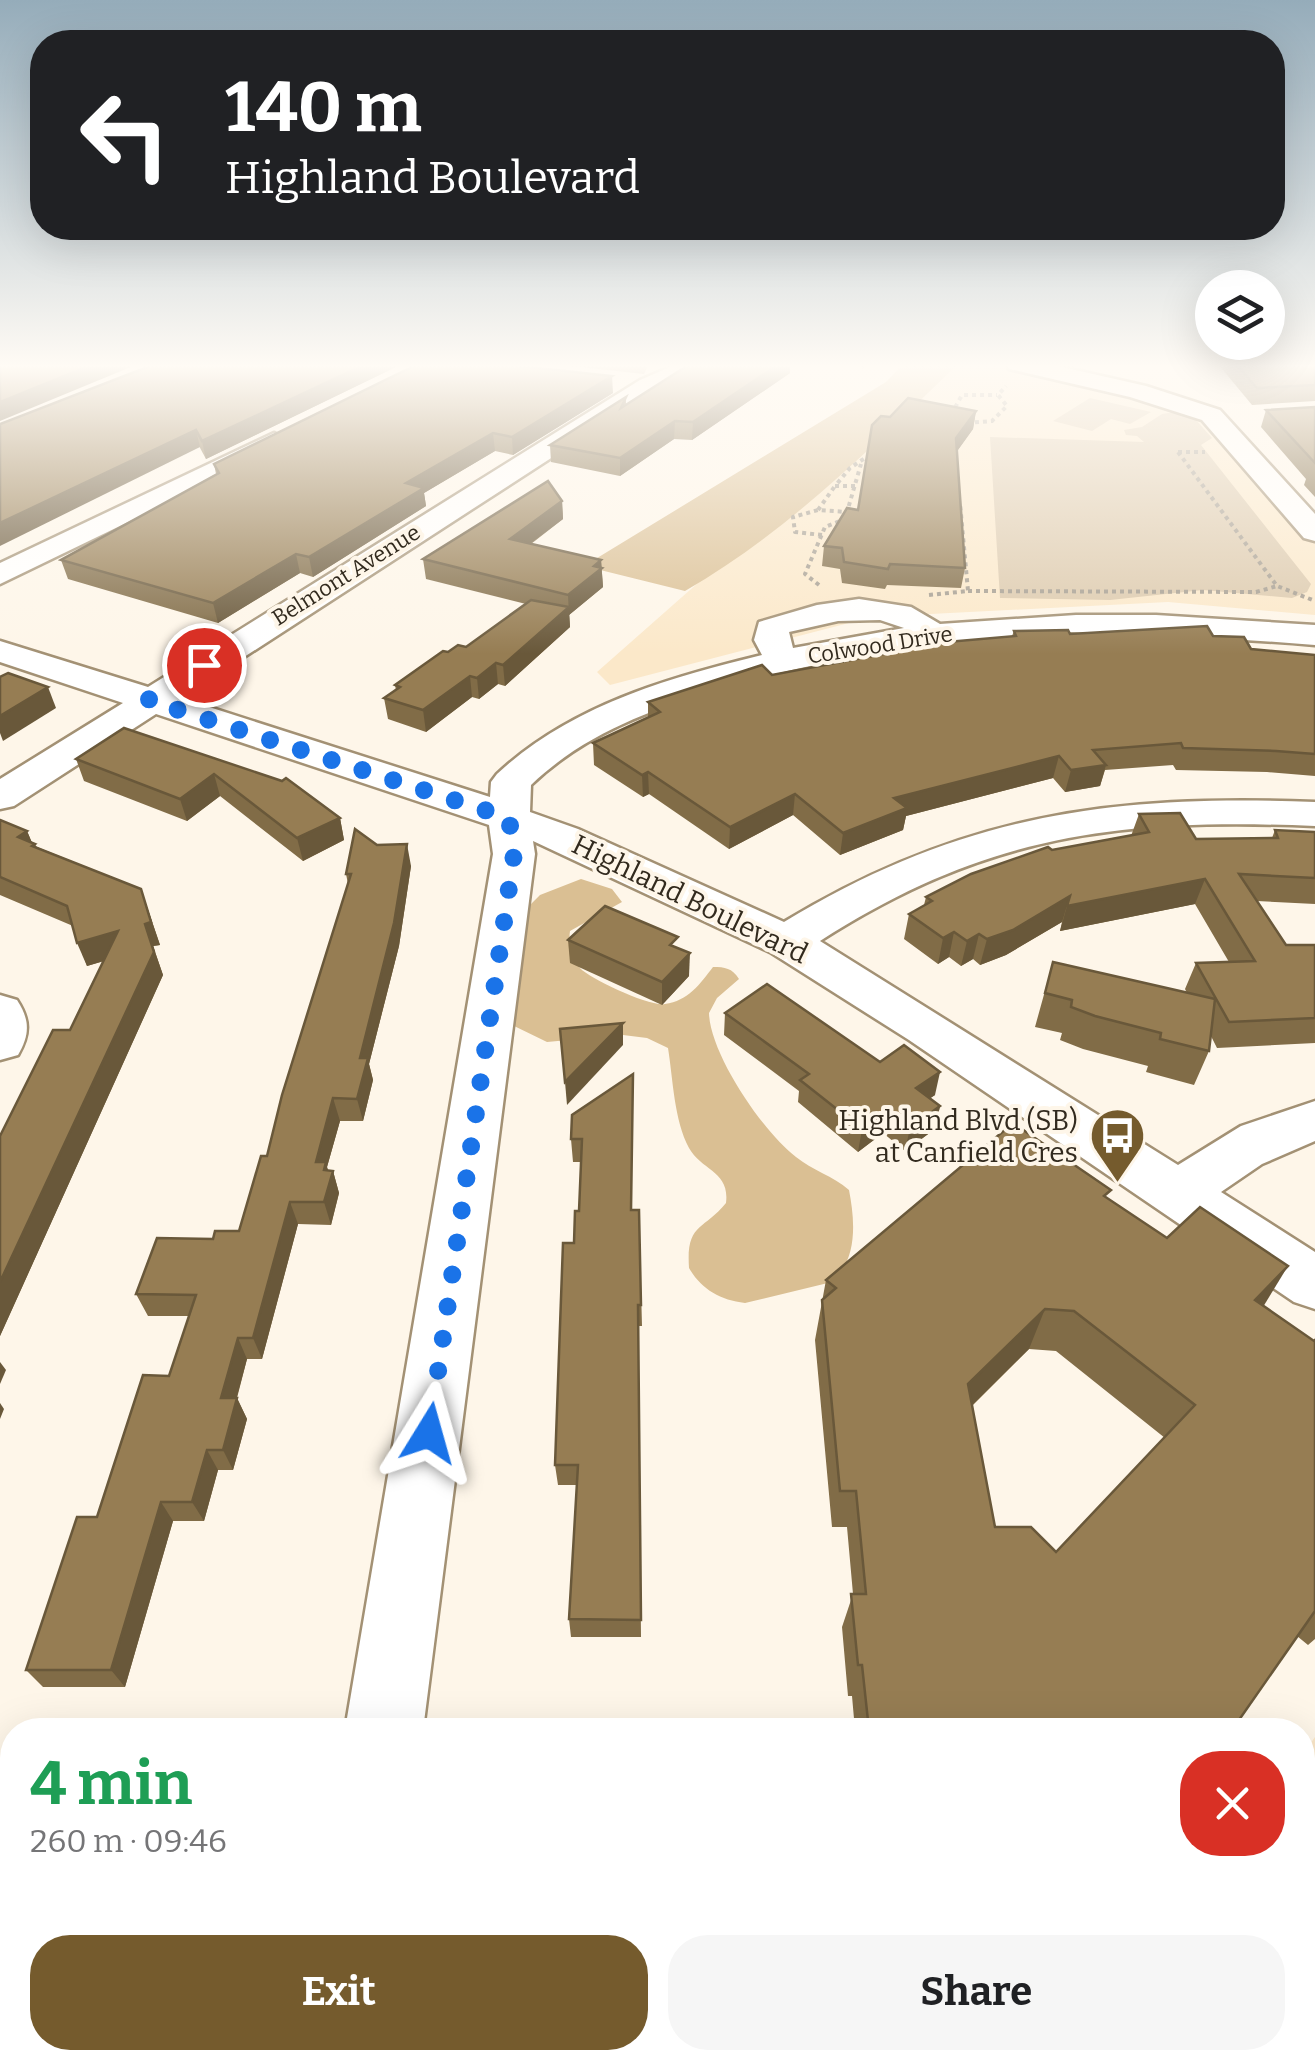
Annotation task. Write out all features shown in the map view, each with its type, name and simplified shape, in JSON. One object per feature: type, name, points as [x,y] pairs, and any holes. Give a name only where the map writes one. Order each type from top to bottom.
[{"type":"street","points":[[0,575],[234,461]]},
{"type":"street","name":"Belmont Avenue","points":[[0,797],[528,461]]},
{"type":"street","points":[[1254,461],[1315,532]]},
{"type":"street","name":"Colwood Drive","points":[[386,1718],[514,854],[509,818],[511,782],[540,752],[573,730],[705,681],[782,661],[934,636],[1120,624],[1315,635]]},
{"type":"street","name":"Highland Boulevard","points":[[0,651],[509,818],[563,838],[786,941],[926,1028],[1315,1284]]},
{"type":"street","points":[[786,941],[900,875],[947,855],[1049,828],[1154,813],[1241,810],[1315,814]]},
{"type":"street","points":[[0,1012],[4,1021],[0,1042]]},
{"type":"street","points":[[1180,1197],[1201,1174],[1268,1134],[1315,1121]]},
{"type":"path","points":[[818,510],[850,468],[865,461]]},
{"type":"path","points":[[1184,461],[1278,586],[1315,601]]},
{"type":"path","points":[[828,592],[805,574],[825,527],[845,520],[861,464]]},
{"type":"path","points":[[835,486],[854,486]]},
{"type":"path","points":[[960,498],[968,591]]},
{"type":"path","points":[[822,535],[795,532],[793,518],[818,510],[847,512]]},
{"type":"path","points":[[921,600],[932,594],[968,591],[1256,592],[1278,586]]},
{"type":"shaded area","points":[[757,461],[856,461],[759,542],[685,591],[584,566]]},
{"type":"shaded area","points":[[828,461],[1247,461],[1315,543],[1315,615],[1168,602],[872,617],[610,685],[597,672],[733,552]]},
{"type":"shaded area","points":[[991,461],[1213,461],[1311,584],[1307,592],[1292,598],[1203,590],[1110,600],[1000,598]]},
{"type":"shaded area","points":[[581,879],[612,889],[622,902],[570,931],[573,955],[586,973],[657,1004],[687,995],[713,967],[728,969],[739,979],[717,998],[709,1013],[728,1070],[754,1111],[783,1145],[802,1162],[849,1190],[853,1214],[850,1251],[832,1282],[745,1303],[705,1288],[689,1268],[690,1243],[698,1229],[726,1203],[726,1192],[719,1178],[694,1156],[684,1137],[668,1048],[647,1038],[623,1035],[547,1042],[510,1024],[527,908],[540,895]]},
{"type":"building","points":[[0,461],[132,461],[0,523]]},
{"type":"building","points":[[221,461],[445,461],[406,483],[424,488],[309,557],[296,554],[213,603],[61,560],[219,473],[214,464]]},
{"type":"building","points":[[866,461],[958,461],[965,568],[890,564],[888,569],[844,562],[842,548],[824,546],[847,508],[858,510]]},
{"type":"building","points":[[548,481],[562,501],[510,539],[601,560],[594,566],[602,568],[568,595],[423,559]]},
{"type":"building","points":[[531,600],[569,607],[503,665],[496,663],[477,678],[470,676],[423,710],[384,698],[400,687],[395,685],[443,651],[458,645],[466,647]]},
{"type":"building","points":[[1207,626],[1213,636],[1244,637],[1251,649],[1315,655],[1315,754],[1183,748],[1181,743],[1093,750],[1106,765],[1071,770],[1059,756],[894,798],[907,808],[843,833],[795,794],[730,827],[648,772],[642,775],[593,743],[660,712],[648,702],[762,665],[772,675],[947,642],[1016,636],[1014,631],[1068,630],[1070,634]]},
{"type":"building","points":[[8,673],[48,687],[0,716],[0,677]]},
{"type":"building","points":[[124,728],[282,781],[286,778],[340,818],[297,838],[214,774],[180,799],[76,759]]},
{"type":"building","points":[[1180,813],[1196,839],[1278,838],[1275,830],[1315,832],[1315,878],[1239,874],[1286,945],[1315,945],[1315,1018],[1229,1022],[1196,963],[1255,961],[1205,879],[1067,906],[1070,896],[1013,930],[987,939],[979,934],[967,941],[954,932],[943,938],[909,914],[932,901],[926,897],[971,874],[1048,847],[1052,850],[1149,832],[1139,814]]},
{"type":"building","points":[[0,820],[27,831],[18,837],[35,844],[32,846],[141,889],[151,922],[145,924],[154,952],[0,1282],[0,1136],[53,1030],[70,1030],[118,931],[77,943],[67,906],[0,877]]},
{"type":"building","points":[[355,829],[377,845],[407,844],[394,923],[360,1058],[368,1058],[357,1099],[333,1098],[316,1162],[326,1162],[324,1170],[333,1171],[324,1202],[290,1202],[253,1338],[238,1338],[221,1398],[237,1398],[223,1450],[207,1450],[192,1502],[161,1502],[111,1670],[26,1670],[77,1517],[97,1517],[143,1375],[169,1376],[196,1295],[136,1294],[157,1238],[213,1239],[215,1231],[239,1231],[261,1156],[267,1156],[282,1095],[351,874],[346,874]]},
{"type":"building","points":[[605,906],[678,937],[670,945],[690,953],[662,982],[568,940]]},
{"type":"building","points":[[1053,962],[1215,999],[1209,1051],[1160,1039],[1161,1033],[1095,1016],[1071,1007],[1072,1000],[1045,993]]},
{"type":"building","points":[[767,984],[880,1062],[904,1045],[940,1072],[916,1088],[940,1106],[910,1128],[888,1111],[862,1129],[800,1080],[809,1074],[725,1013]]},
{"type":"building","points":[[623,1023],[565,1082],[560,1029]]},
{"type":"building","points":[[633,1074],[631,1210],[639,1210],[641,1305],[641,1620],[569,1619],[578,1465],[555,1465],[563,1243],[574,1243],[575,1211],[579,1211],[582,1139],[571,1139],[572,1115]]},
{"type":"building","points":[[1013,1123],[1111,1190],[1104,1196],[1167,1238],[1200,1207],[1288,1266],[1255,1300],[1315,1340],[1315,1611],[1240,1718],[868,1718],[851,1594],[866,1594],[856,1491],[840,1491],[822,1300],[836,1288],[826,1280]],"holes":[[[1045,1309],[1074,1311],[1195,1405],[1056,1552],[1031,1527],[995,1527],[968,1384]]]},
{"type":"place","name":"Highland Blvd (SB) at Canfield Cres","points":[[1117,1185]]},
{"type":"route","points":[[204,665],[148,700],[509,818],[514,854],[429,1433]]}]
